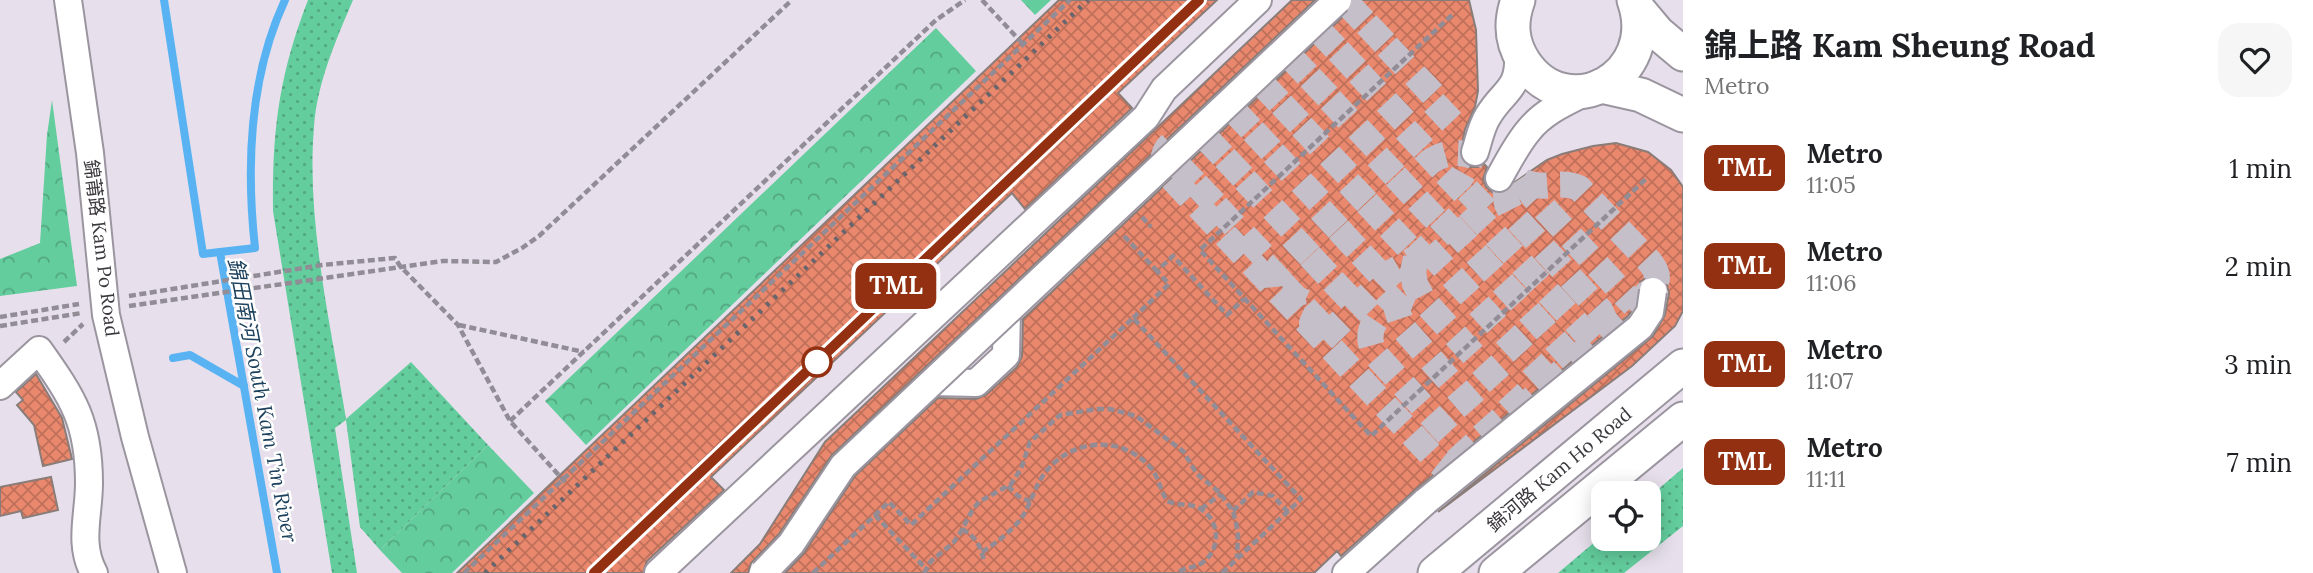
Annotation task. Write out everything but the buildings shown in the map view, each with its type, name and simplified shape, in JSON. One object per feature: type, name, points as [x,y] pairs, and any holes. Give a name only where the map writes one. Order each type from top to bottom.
[{"type":"main road","points":[[1513,4],[1513,39],[1518,53],[1539,80],[1556,88],[1572,91],[1596,88],[1641,95],[1683,115]]},
{"type":"main road","points":[[1636,4],[1658,33],[1683,54]]},
{"type":"main road","points":[[1596,88],[1615,79],[1626,67],[1636,49],[1640,30],[1636,4]]},
{"type":"main road","name":"錦河路 Kam Ho Road","points":[[1435,573],[1683,366]]},
{"type":"main road","name":"錦河路 Kam Ho Road","points":[[1496,573],[1683,419]]},
{"type":"street","name":"錦莆路 Kam Po Road","points":[[68,0],[90,153],[105,305],[135,437],[173,573]]},
{"type":"street","points":[[658,573],[1146,117],[1164,89],[1258,0]]},
{"type":"street","points":[[763,573],[791,544],[843,466],[1338,0]]},
{"type":"street","points":[[1475,152],[1483,125],[1484,110],[1507,95],[1516,81],[1518,53]]},
{"type":"street","points":[[1508,180],[1516,151],[1529,129],[1562,104],[1596,88]]},
{"type":"street","points":[[1346,573],[1426,501],[1640,327],[1650,312],[1653,291]]},
{"type":"street","points":[[0,386],[50,348],[82,423],[88,453],[85,553],[94,573]]},
{"type":"path","points":[[0,317],[443,261],[496,262],[522,248],[549,226],[792,0]]},
{"type":"path","points":[[510,421],[928,27],[965,0]]},
{"type":"path","points":[[982,0],[1023,44]]},
{"type":"path","points":[[464,573],[1070,0]]},
{"type":"path","points":[[1452,15],[1200,250],[1371,436],[1647,178]]},
{"type":"path","points":[[813,573],[889,502],[911,525],[1169,284],[1121,233]]},
{"type":"path","points":[[1157,271],[1173,256],[1227,315],[1244,299]]},
{"type":"path","points":[[0,326],[322,265],[395,258],[458,325],[510,421],[564,481]]},
{"type":"path","points":[[1133,318],[1301,499],[1222,573]]},
{"type":"path","points":[[50,348],[83,324]]},
{"type":"path","points":[[458,325],[584,352]]},
{"type":"path","points":[[875,515],[925,571],[937,555],[953,543],[967,517],[979,502],[1008,486],[1021,469],[1030,442],[1060,415],[1110,409],[1136,416],[1177,445],[1189,458],[1197,474],[1221,494],[1233,512],[1238,532],[1237,559]]},
{"type":"path","points":[[982,552],[1011,531],[1031,502],[1043,476],[1062,457],[1088,445],[1103,444],[1124,448],[1143,459],[1153,470],[1167,501],[1201,509],[1212,520],[1216,529],[1214,548],[1203,562],[1177,573]]},
{"type":"path","points":[[1008,486],[1018,496],[1031,502]]},
{"type":"path","points":[[1233,512],[1253,492],[1273,496],[1288,512]]},
{"type":"path","points":[[1201,509],[1221,494]]},
{"type":"path","points":[[962,529],[971,534],[982,552],[984,563]]},
{"type":"green space","points":[[308,0],[353,0],[328,62],[319,94],[312,163],[321,273],[346,419],[411,362],[488,445],[380,550],[360,527],[346,420],[335,428],[357,573],[332,573],[273,211],[274,154],[279,103],[290,53]]},
{"type":"green space","points":[[1021,0],[1051,0],[1035,15]]},
{"type":"green space","points":[[936,28],[976,71],[586,445],[545,401]]},
{"type":"green space","points":[[52,100],[77,286],[0,296],[0,259],[40,243]]},
{"type":"green space","points":[[488,445],[534,493],[452,573],[402,573],[380,550]]},
{"type":"green space","points":[[1683,468],[1683,526],[1661,544],[1661,487]]},
{"type":"green space","points":[[1591,545],[1591,551],[1652,551],[1624,573],[1558,573]]},
{"type":"waterway","name":"錦田南河 South Kam Tin River","points":[[164,0],[203,254],[220,252],[277,573]]},
{"type":"waterway","points":[[220,252],[255,248],[251,185],[253,122],[264,60],[285,0]]},
{"type":"waterway","points":[[173,358],[190,355],[244,386]]},
{"type":"tunnel","points":[[1176,182],[1367,0]]},
{"type":"tunnel","points":[[1196,203],[1390,20]]},
{"type":"tunnel","points":[[1216,225],[1411,42]]},
{"type":"tunnel","points":[[1244,254],[1437,72]]},
{"type":"tunnel","points":[[1274,287],[1273,277],[1280,266],[1460,96]]},
{"type":"tunnel","points":[[1171,144],[1164,158],[1167,173],[1438,462],[1453,468],[1474,453]]},
{"type":"tunnel","points":[[1314,330],[1312,323],[1315,316],[1461,177],[1475,152]]},
{"type":"tunnel","points":[[1294,307],[1292,298],[1298,285],[1431,161],[1452,153],[1473,156]]},
{"type":"tunnel","points":[[1323,339],[1392,272],[1416,258],[1499,178]]},
{"type":"tunnel","points":[[1521,178],[1533,196],[1634,305]]},
{"type":"tunnel","points":[[1515,415],[1654,287],[1657,277],[1650,262],[1579,188],[1536,185],[1522,181]]},
{"type":"tunnel","points":[[1505,185],[1507,204],[1512,214],[1600,310],[1606,323],[1602,334]]},
{"type":"tunnel","points":[[1469,207],[1594,342]]},
{"type":"tunnel","points":[[1450,225],[1573,360]]},
{"type":"tunnel","points":[[1426,248],[1550,382]]},
{"type":"tunnel","points":[[1416,258],[1397,310],[1403,328],[1496,433]]},
{"type":"tunnel","points":[[1413,272],[1415,284],[1424,301],[1522,408]]},
{"type":"tunnel","points":[[1403,293],[1372,327],[1370,335],[1375,354],[1470,458]]},
{"type":"railway","points":[[485,573],[1088,0]]},
{"type":"railway","points":[[594,573],[1199,0]]},
{"type":"metro line","name":"TML","points":[[594,573],[1199,0]]}]
